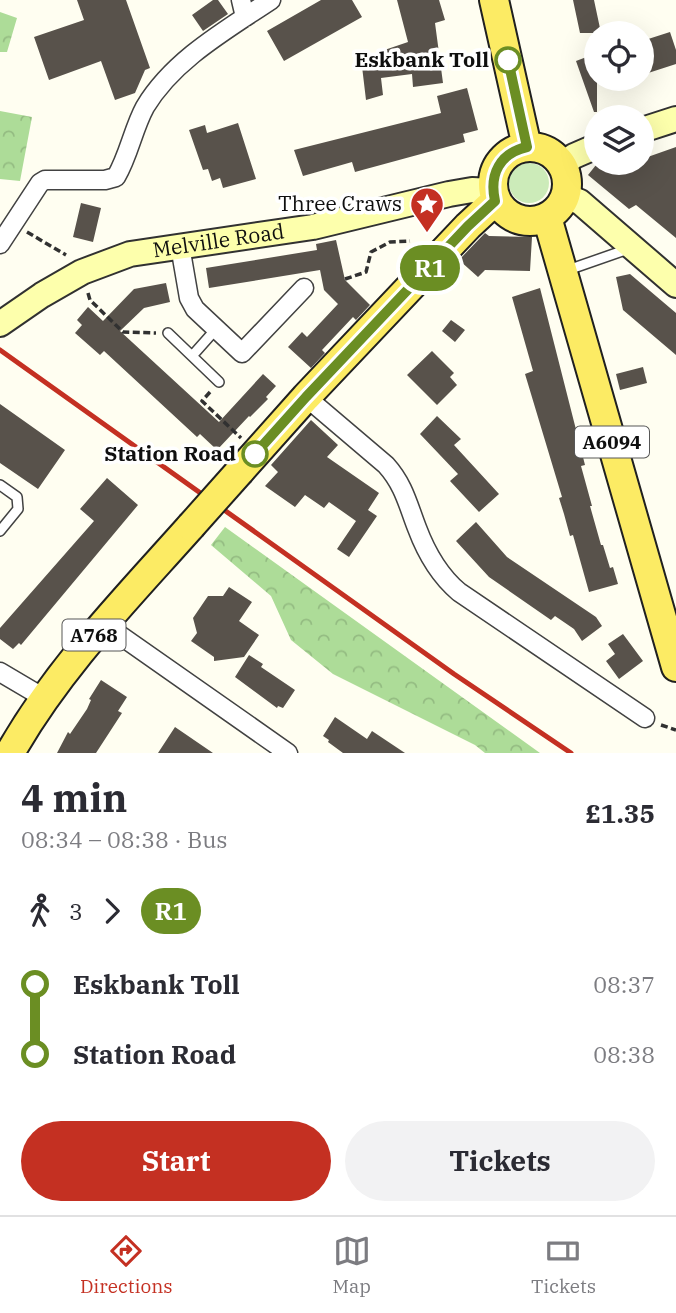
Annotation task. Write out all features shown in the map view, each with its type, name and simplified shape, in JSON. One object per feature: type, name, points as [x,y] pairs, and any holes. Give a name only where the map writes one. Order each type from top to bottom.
[{"type":"main road","points":[[494,0],[527,147]]},
{"type":"main road","points":[[654,126],[676,119]]},
{"type":"main road","points":[[527,147],[543,148],[557,158],[567,180],[565,196],[554,213],[547,218],[527,222],[509,215],[494,196],[495,172],[500,163],[517,149],[527,147]]},
{"type":"main road","points":[[562,165],[584,152]]},
{"type":"main road","name":"Melville Road","points":[[0,324],[82,272],[130,254],[313,228],[472,190],[494,196]]},
{"type":"main road","name":"A768","points":[[10,753],[68,665],[306,397],[494,196]]},
{"type":"main road","points":[[565,196],[580,202],[676,285]]},
{"type":"main road","name":"A6094","points":[[547,218],[675,657]]},
{"type":"street","points":[[0,244],[40,183],[46,180],[104,180],[116,177],[144,110],[156,90],[243,9],[271,0]]},
{"type":"street","points":[[180,246],[189,298],[195,309],[242,353],[304,288]]},
{"type":"street","points":[[306,397],[398,478],[405,490],[422,540],[446,581],[645,718]]},
{"type":"street","points":[[104,624],[288,753]]},
{"type":"street","points":[[0,672],[44,698]]},
{"type":"lane","points":[[563,272],[632,248]]},
{"type":"lane","points":[[192,356],[216,328]]},
{"type":"lane","points":[[168,333],[219,382]]},
{"type":"lane","points":[[0,485],[17,497],[18,509],[0,531]]},
{"type":"path","points":[[345,279],[366,272],[371,252],[390,242],[410,241]]},
{"type":"path","points":[[219,382],[202,401],[242,439],[249,431]]},
{"type":"green space","points":[[0,12],[17,18],[7,52],[0,52]]},
{"type":"green space","points":[[0,111],[32,117],[20,181],[0,179]]},
{"type":"green space","points":[[529,163],[537,164],[543,169],[548,175],[548,191],[543,197],[537,202],[529,203],[521,202],[515,197],[510,191],[509,183],[510,175],[515,169],[521,164]]},
{"type":"green space","points":[[225,527],[540,753],[485,753],[475,745],[333,674],[291,640],[271,596],[211,545]]},
{"type":"building","points":[[77,0],[126,0],[150,68],[145,70],[135,93],[115,100],[101,61],[49,80],[34,37],[84,20]]},
{"type":"building","points":[[213,0],[218,0],[228,14],[203,31],[192,15]]},
{"type":"building","points":[[321,0],[352,0],[362,17],[284,61],[267,31]]},
{"type":"building","points":[[397,0],[439,0],[445,20],[435,23],[443,83],[413,87],[412,74],[381,78],[383,95],[366,100],[361,58],[408,42]]},
{"type":"building","points":[[573,0],[594,0],[598,21],[584,21],[584,33],[580,33]]},
{"type":"building","points":[[670,32],[676,50],[676,64],[654,71],[654,37]]},
{"type":"building","points":[[584,58],[584,84],[576,61]]},
{"type":"building","points":[[467,88],[478,130],[463,134],[465,142],[355,172],[352,162],[303,176],[294,150],[441,113],[437,96]]},
{"type":"building","points":[[587,91],[597,91],[597,105],[592,105]]},
{"type":"building","points":[[238,123],[256,179],[223,188],[220,178],[212,181],[208,169],[203,170],[189,130],[205,125],[207,133]]},
{"type":"building","points":[[676,147],[676,238],[636,205],[629,209],[588,175],[654,175],[654,155]]},
{"type":"building","points":[[81,203],[101,208],[93,242],[73,237]]},
{"type":"building","points":[[485,233],[489,236],[532,237],[530,271],[485,270],[478,277],[459,260]]},
{"type":"building","points":[[336,240],[345,280],[370,305],[356,320],[353,317],[322,350],[325,353],[311,368],[288,347],[302,332],[307,337],[338,304],[324,290],[320,270],[209,288],[206,268],[317,250],[316,244]]},
{"type":"building","points":[[630,274],[676,313],[676,355],[623,310],[616,277]]},
{"type":"building","points":[[166,283],[170,302],[144,308],[120,331],[219,422],[263,374],[276,386],[266,397],[268,399],[217,450],[200,434],[197,437],[104,351],[100,355],[75,333],[82,325],[77,320],[88,307],[103,321],[134,289]]},
{"type":"building","points":[[540,288],[585,465],[581,466],[590,506],[601,545],[610,568],[613,567],[618,584],[589,592],[573,535],[570,536],[559,498],[562,497],[525,374],[533,371],[512,297]]},
{"type":"building","points":[[451,320],[465,330],[455,342],[442,331]]},
{"type":"building","points":[[432,351],[454,373],[450,377],[457,385],[437,405],[407,375]]},
{"type":"building","points":[[643,367],[647,383],[620,390],[616,374]]},
{"type":"building","points":[[0,404],[65,450],[38,489],[0,463]]},
{"type":"building","points":[[437,416],[461,439],[454,445],[499,494],[479,512],[450,481],[458,474],[420,434]]},
{"type":"building","points":[[311,420],[338,445],[327,457],[379,493],[368,510],[377,516],[349,557],[337,549],[356,521],[329,502],[324,508],[305,495],[295,507],[265,486],[278,472],[271,465]]},
{"type":"building","points":[[107,478],[138,505],[21,645],[19,643],[13,649],[0,639],[0,628],[94,521],[80,509]]},
{"type":"building","points":[[476,522],[507,557],[596,617],[602,626],[582,641],[574,629],[555,616],[551,620],[489,577],[456,541]]},
{"type":"building","points":[[229,587],[252,602],[239,621],[259,635],[244,657],[214,661],[214,657],[191,641],[197,633],[193,618],[208,596],[223,596]]},
{"type":"building","points":[[623,634],[643,661],[619,679],[606,661],[615,654],[608,644]]},
{"type":"building","points":[[249,655],[263,664],[261,667],[295,690],[283,708],[277,708],[235,677]]},
{"type":"building","points":[[101,680],[127,697],[118,711],[122,713],[96,753],[57,753],[68,732],[70,734],[87,709],[91,700],[89,699]]},
{"type":"building","points":[[335,717],[367,739],[372,731],[405,753],[343,753],[323,736]]},
{"type":"building","points":[[175,727],[213,753],[158,753]]},
{"type":"railway","points":[[0,350],[454,674],[571,753]]},
{"type":"bus line","name":"R1","points":[[255,454],[468,226],[495,201],[493,181],[500,163],[517,149],[527,147],[508,60]]},
{"type":"place","name":"Eskbank Toll","points":[[508,60]]},
{"type":"place","name":"Three Craws","points":[[427,234]]},
{"type":"place","name":"Station Road","points":[[255,454]]}]
